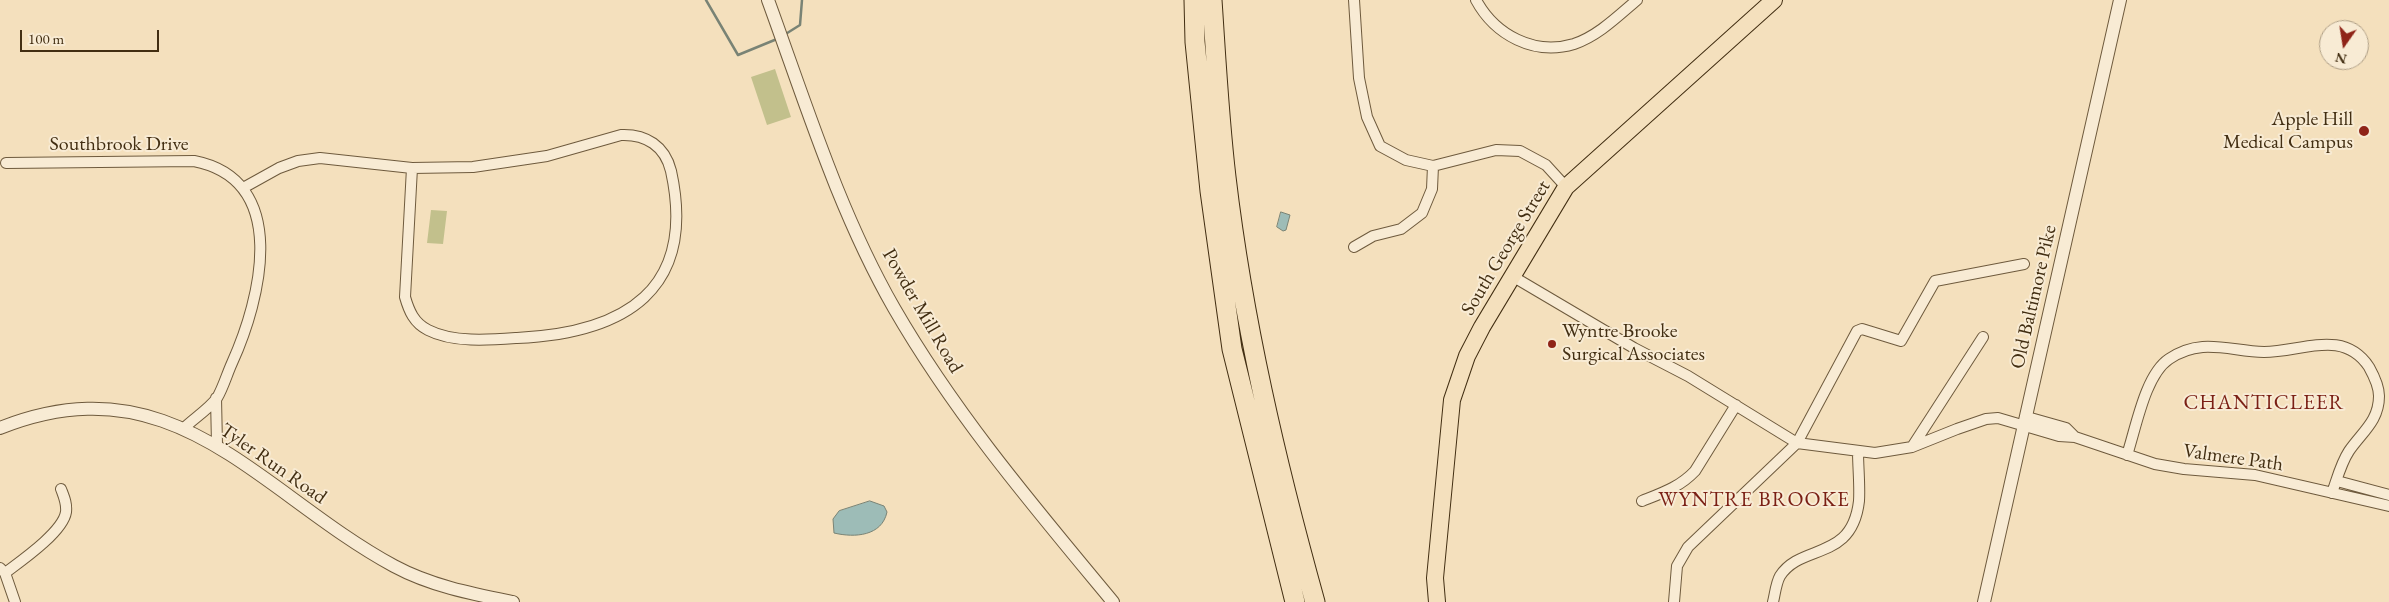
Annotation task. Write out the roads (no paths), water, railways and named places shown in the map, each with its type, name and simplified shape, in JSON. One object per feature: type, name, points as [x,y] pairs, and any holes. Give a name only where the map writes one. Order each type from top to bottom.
[{"type":"highway","points":[[1194,0],[1196,52],[1209,182],[1232,349],[1295,602]]},
{"type":"highway","points":[[1212,0],[1226,176],[1238,265],[1260,385],[1315,602]]},
{"type":"main road","name":"South George Street","points":[[1436,602],[1435,578],[1452,400],[1467,356],[1512,276],[1566,187],[1774,0]]},
{"type":"street","name":"Powder Mill Road","points":[[768,0],[833,177],[856,232],[898,315],[958,407],[1113,602]]},
{"type":"street","points":[[1354,0],[1359,78],[1367,117],[1380,146],[1406,160],[1433,166],[1496,150],[1520,151],[1546,165],[1566,187]]},
{"type":"street","points":[[1476,0],[1482,11],[1506,34],[1528,46],[1574,44],[1604,28],[1637,0]]},
{"type":"street","name":"Old Baltimore Pike","points":[[1984,602],[2120,0]]},
{"type":"street","points":[[243,188],[263,174],[298,161],[320,158],[335,158],[412,168],[497,165],[547,156],[621,135],[642,136],[658,146],[670,167],[675,189],[678,223],[674,248],[662,276],[646,297],[628,312],[602,324],[555,335],[492,340],[446,336],[435,333],[420,325],[413,317],[405,297],[412,168]]},
{"type":"street","name":"Southbrook Drive","points":[[6,163],[194,161],[219,170],[243,188],[256,210],[260,228],[258,272],[254,302],[241,343],[216,398],[183,429]]},
{"type":"street","points":[[1354,247],[1372,236],[1402,229],[1422,213],[1432,189],[1433,166]]},
{"type":"street","points":[[1674,602],[1677,566],[1688,546],[1797,443],[1857,331],[1862,329],[1901,341],[1935,280],[2024,264]]},
{"type":"street","points":[[1512,276],[1736,405],[1797,443]]},
{"type":"street","points":[[1912,448],[1983,337]]},
{"type":"street","points":[[2127,455],[2150,381],[2167,360],[2184,351],[2204,345],[2265,352],[2336,344],[2355,351],[2362,358],[2374,376],[2379,394],[2373,421],[2349,451],[2332,493]]},
{"type":"street","name":"Southbrook Drive","points":[[216,398],[217,445]]},
{"type":"street","points":[[1642,501],[1673,488],[1695,471],[1736,405]]},
{"type":"street","name":"Tyler Run Road","points":[[0,428],[49,412],[76,408],[106,408],[133,411],[183,429],[217,445],[317,517],[396,567],[458,591],[513,602]]},
{"type":"street","name":"Valmere Path","points":[[1797,443],[1876,453],[1912,448],[1986,419],[1998,418],[2026,422],[2059,436],[2075,437],[2127,455],[2177,468],[2256,475],[2389,506]]},
{"type":"street","points":[[1773,602],[1779,578],[1784,572],[1792,565],[1836,545],[1846,534],[1859,502],[1858,451]]},
{"type":"street","points":[[2337,481],[2389,495]]},
{"type":"street","points":[[15,602],[3,570],[42,545],[66,515],[66,501],[61,489]]},
{"type":"water","points":[[1281,212],[1290,215],[1286,230],[1283,231],[1277,227]]},
{"type":"water","points":[[870,501],[884,506],[887,512],[880,526],[874,531],[859,535],[834,533],[833,519],[839,511]]},
{"type":"waterway","points":[[706,0],[738,55],[777,39]]},
{"type":"waterway","points":[[784,35],[800,25],[802,0]]},
{"type":"place","name":"Apple Hill Medical Campus","points":[[2364,131]]},
{"type":"place","name":"Wyntre Brooke Surgical Associates","points":[[1552,344]]},
{"type":"district","name":"CHANTICLEER","points":[[2264,403]]},
{"type":"district","name":"WYNTRE BROOKE","points":[[1754,500]]}]
